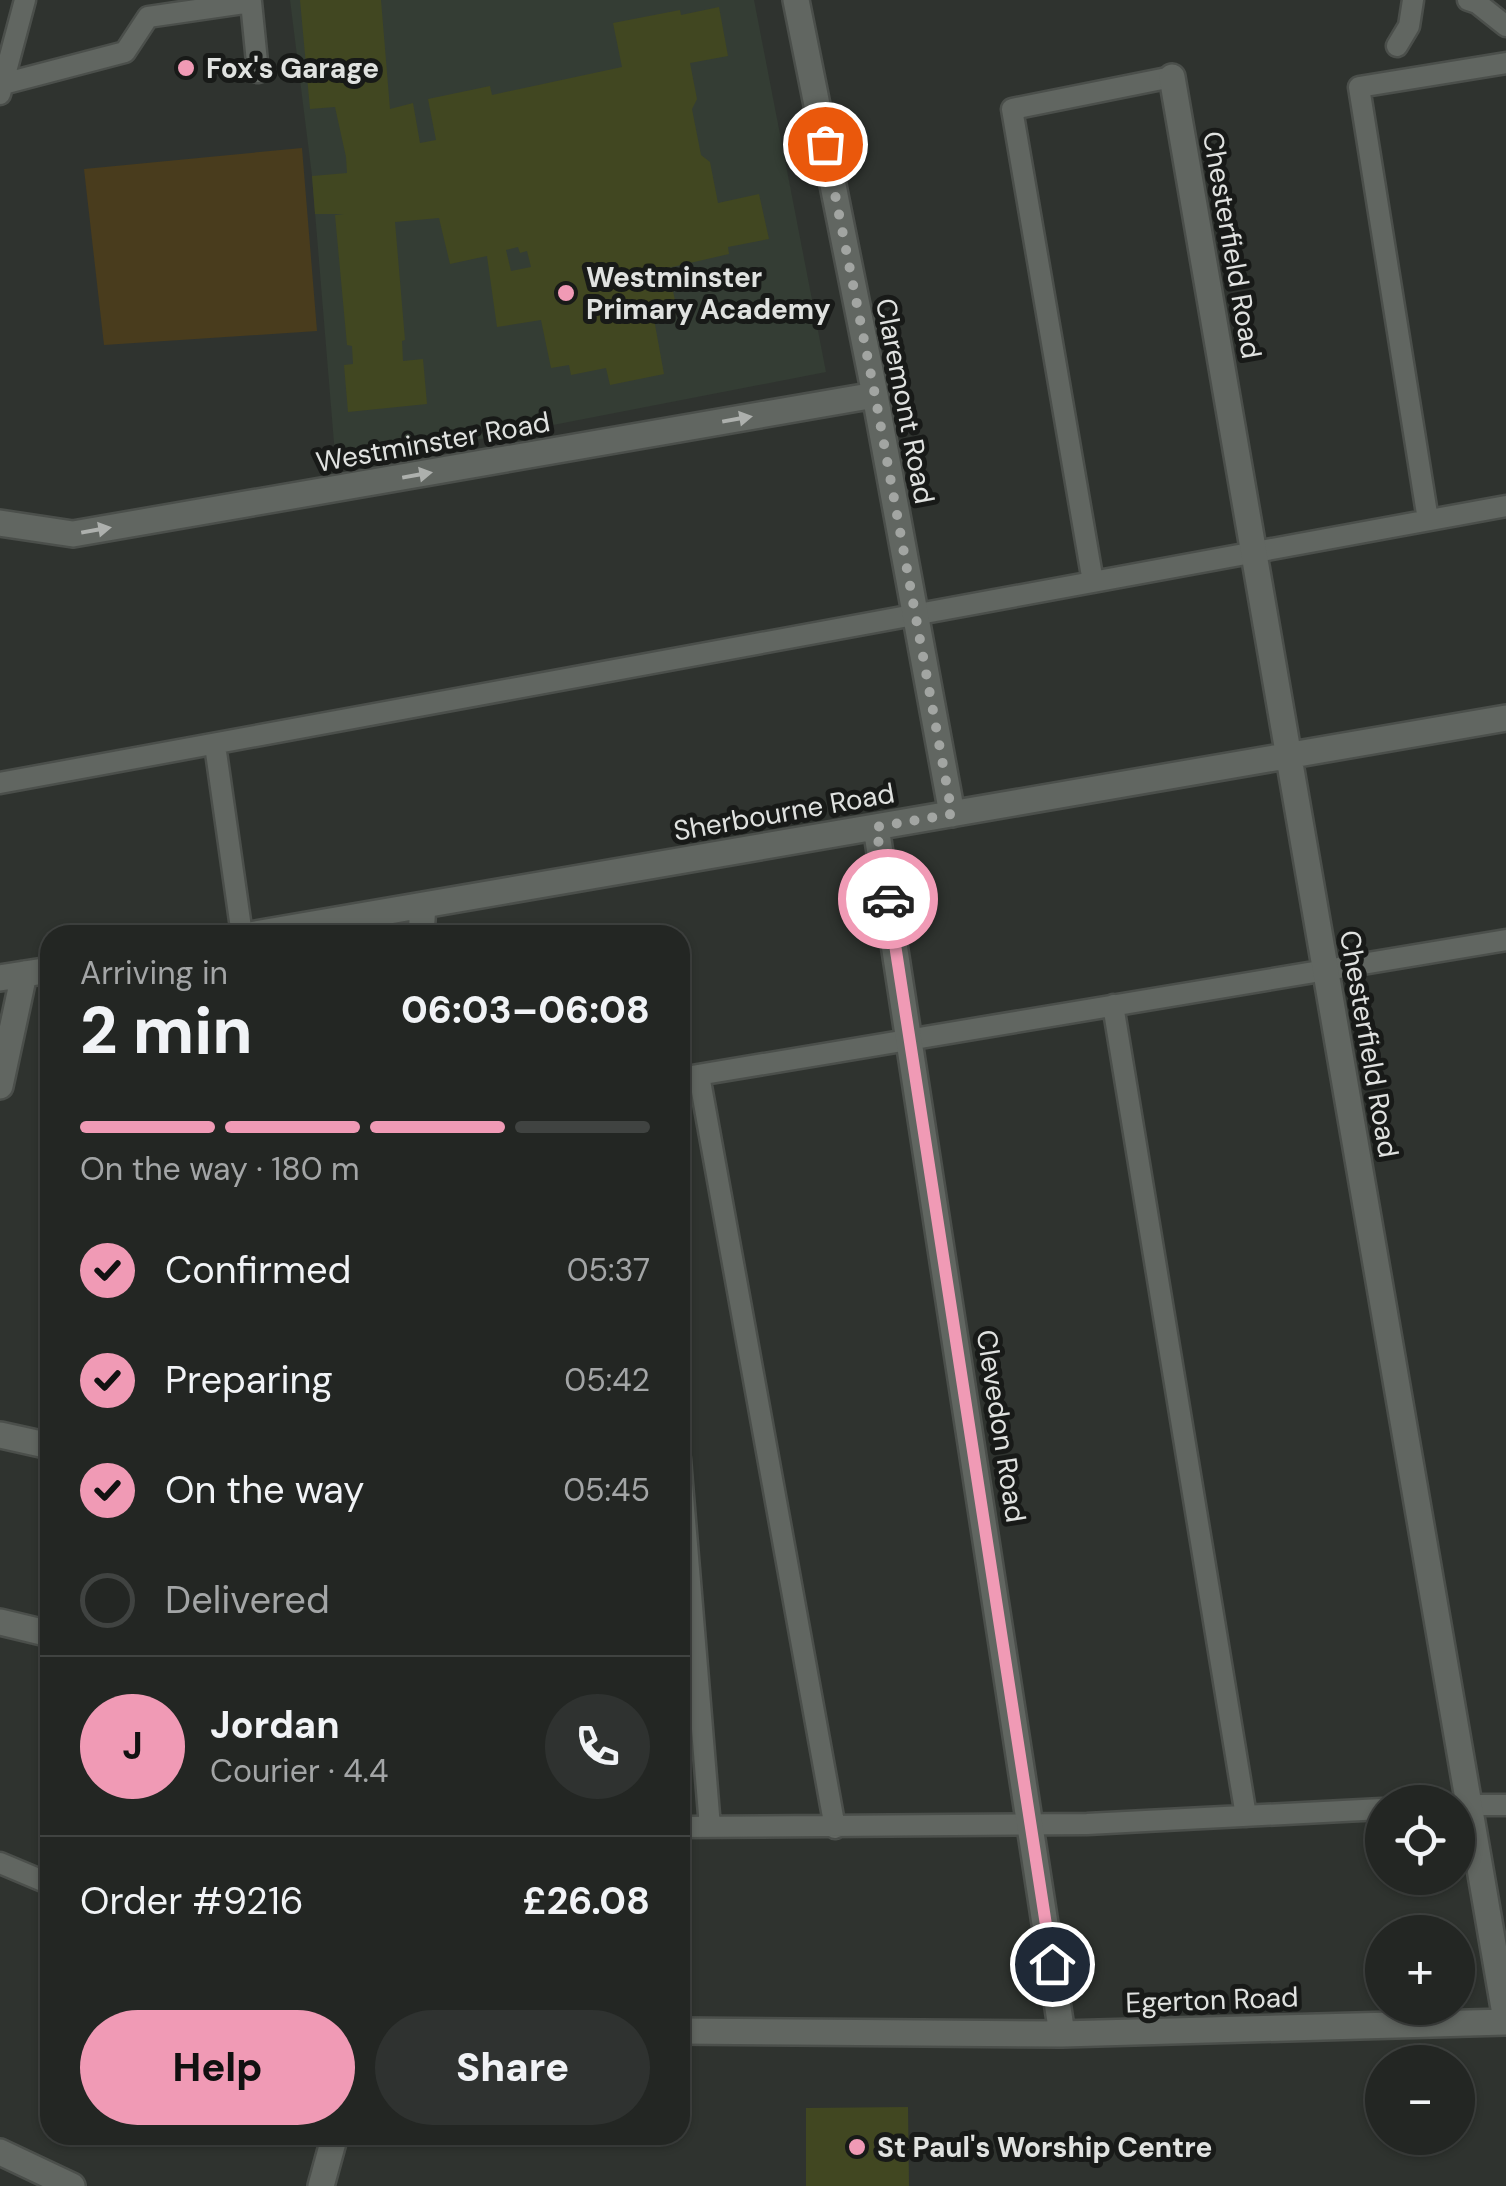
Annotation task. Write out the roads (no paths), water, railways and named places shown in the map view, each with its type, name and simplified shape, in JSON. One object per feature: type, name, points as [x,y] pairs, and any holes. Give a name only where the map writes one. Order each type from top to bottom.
[{"type":"street","name":"Claremont Road","points":[[796,0],[875,395],[952,814]]},
{"type":"street","name":"Chesterfield Road","points":[[1172,77],[1290,756],[1460,1785]]},
{"type":"street","name":"Westminster Road","points":[[0,523],[73,534],[875,395]]},
{"type":"street","name":"Sherbourne Road","points":[[308,925],[1506,718]]},
{"type":"street","name":"Clevedon Road","points":[[876,827],[912,1039],[1062,2034]]},
{"type":"street","points":[[422,925],[423,905]]},
{"type":"street","points":[[0,1086],[25,974]]},
{"type":"street","points":[[0,1434],[40,1444]]},
{"type":"street","points":[[0,1622],[40,1632]]},
{"type":"street","name":"Chesterfield Road","points":[[1475,1865],[1506,2021]]},
{"type":"street","name":"Egerton Road","points":[[690,2030],[1062,2034],[1506,2021]]},
{"type":"street","points":[[321,2186],[332,2145]]},
{"type":"street","points":[[0,2152],[72,2186]]},
{"type":"lane","points":[[1,90],[25,0]]},
{"type":"lane","points":[[1397,46],[1409,26],[1413,0]]},
{"type":"lane","points":[[1468,0],[1506,26]]},
{"type":"lane","points":[[1,90],[125,52],[148,17],[250,2],[258,72]]},
{"type":"lane","points":[[1428,520],[1360,87],[1506,63]]},
{"type":"lane","points":[[1093,582],[1012,109],[1172,77]]},
{"type":"lane","points":[[0,783],[1506,506]]},
{"type":"lane","points":[[215,745],[241,925]]},
{"type":"lane","points":[[690,1076],[1506,940]]},
{"type":"lane","points":[[1113,1005],[1246,1816]]},
{"type":"lane","points":[[690,1081],[835,1828]]},
{"type":"lane","points":[[690,1581],[710,1827]]},
{"type":"lane","points":[[1475,1804],[1506,1805]]},
{"type":"lane","points":[[690,1827],[1032,1824],[1365,1809]]},
{"type":"lane","points":[[0,1862],[40,1880]]},
{"type":"place","name":"Fox's Garage","points":[[186,68]]},
{"type":"place","name":"Westminster Primary Academy","points":[[566,293]]},
{"type":"place","name":"St Paul's Worship Centre","points":[[857,2147]]}]
